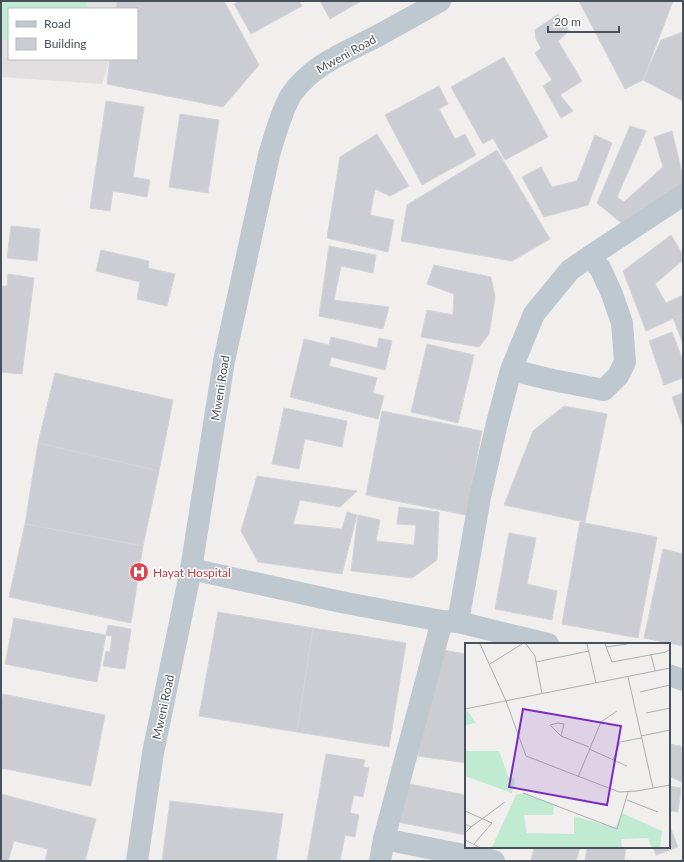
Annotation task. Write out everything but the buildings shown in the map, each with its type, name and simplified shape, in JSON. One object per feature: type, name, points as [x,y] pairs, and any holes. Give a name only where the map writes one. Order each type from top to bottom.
[{"type":"street","name":"Mweni Road","points":[[137,861],[153,753],[191,569],[224,361],[269,156],[279,124],[290,97],[303,79],[320,66],[350,49],[380,35],[440,1]]},
{"type":"street","points":[[380,861],[384,839],[450,621],[511,370],[534,314],[570,270],[683,195]]},
{"type":"street","points":[[511,370],[604,390],[618,376],[625,362],[622,323],[612,294],[600,268],[589,257]]},
{"type":"street","points":[[191,569],[341,602],[450,621],[544,643]]},
{"type":"street","points":[[670,675],[683,680]]},
{"type":"street","points":[[384,839],[494,861]]},
{"type":"shaded area","points":[[1,1],[131,1],[127,8],[8,8],[8,60],[110,60],[102,84],[1,77]]},
{"type":"green space","points":[[1,1],[87,1],[85,8],[8,8],[8,40],[1,40]]},
{"type":"place","name":"Hayat Hospital","points":[[139,572]]}]
